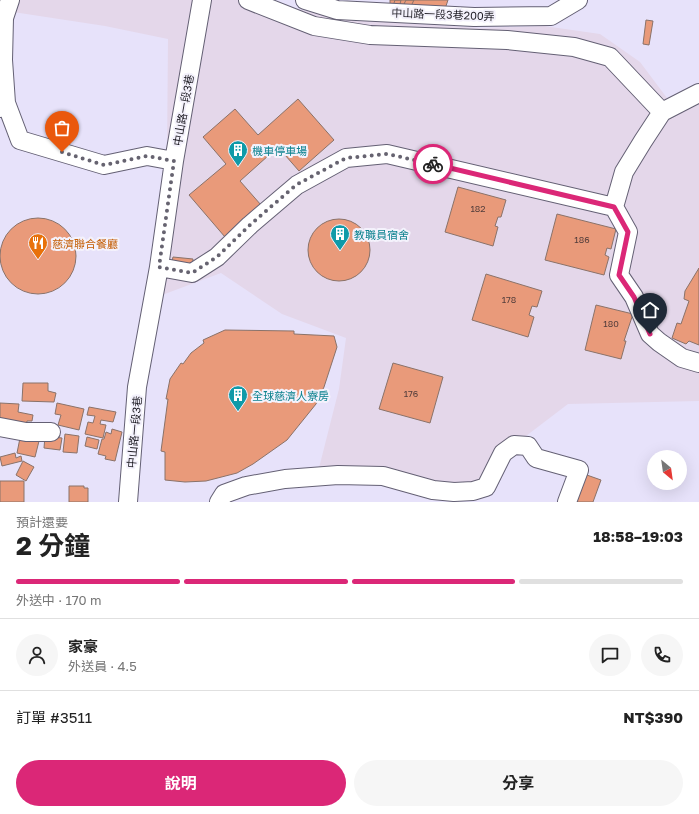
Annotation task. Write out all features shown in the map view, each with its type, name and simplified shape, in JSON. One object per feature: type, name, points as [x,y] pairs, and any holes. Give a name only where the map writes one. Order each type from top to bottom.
[{"type":"lane","points":[[10,0],[4,18],[3,106],[20,140],[104,165],[147,156],[174,161]]},
{"type":"lane","name":"中山路一段3巷","points":[[128,502],[137,388],[159,267],[174,161],[202,0]]},
{"type":"lane","points":[[248,0],[314,26],[370,35],[507,40],[574,47],[610,58],[662,112]]},
{"type":"lane","name":"中山路一段3巷200弄","points":[[305,0],[338,10],[474,17],[551,16],[578,0]]},
{"type":"lane","points":[[699,93],[662,112],[642,141],[624,172],[614,207],[628,232],[619,275],[634,297],[650,334],[682,358],[699,363]]},
{"type":"lane","points":[[159,267],[192,273],[217,257],[250,225],[296,185],[346,158],[387,154],[614,207]]},
{"type":"lane","points":[[0,427],[26,432],[51,432]]},
{"type":"lane","points":[[219,502],[224,494],[246,486],[285,479],[338,475],[383,476],[433,490],[454,492],[473,491],[486,487],[503,453],[514,445],[528,446],[536,458],[579,470],[567,502]]},
{"type":"shaded area","points":[[0,0],[260,0],[341,19],[480,28],[544,26],[600,34],[640,62],[667,98],[699,83],[699,401],[568,404],[526,436],[507,441],[489,471],[477,483],[441,485],[319,468],[339,389],[346,338],[282,314],[221,273],[146,301],[167,154],[168,39],[105,26],[0,10]]},
{"type":"building","points":[[390,0],[448,0],[444,12],[390,9]]},
{"type":"building","points":[[395,0],[401,0],[399,8],[393,6]]},
{"type":"building","points":[[406,0],[414,0],[411,6],[404,4]]},
{"type":"building","points":[[646,20],[653,21],[649,45],[643,44]]},
{"type":"building","name":"機車停車場","points":[[298,99],[334,140],[299,171],[278,147],[240,181],[261,205],[225,237],[189,195],[226,164],[203,137],[235,109],[258,135]]},
{"type":"building","points":[[458,187],[506,200],[501,217],[498,217],[495,226],[498,227],[493,246],[445,232]]},
{"type":"building","points":[[557,214],[616,229],[611,249],[607,248],[605,255],[609,257],[604,275],[545,260]]},
{"type":"building","name":"慈濟聯合餐廳","points":[[31,218],[45,218],[59,224],[70,235],[76,249],[76,263],[73,271],[65,283],[59,288],[45,294],[31,294],[17,288],[6,277],[0,263],[0,249],[6,235],[17,224]]},
{"type":"building","name":"教職員宿舍","points":[[339,219],[351,222],[361,228],[367,238],[370,250],[367,262],[361,272],[351,278],[339,281],[327,278],[317,272],[311,262],[308,250],[311,238],[317,228],[327,222]]},
{"type":"building","points":[[173,257],[193,259],[192,268],[171,265]]},
{"type":"building","points":[[699,268],[699,345],[689,341],[686,344],[672,338],[677,323],[681,324],[689,301],[684,299],[685,291]]},
{"type":"building","points":[[486,274],[542,291],[537,307],[532,306],[529,315],[534,317],[528,337],[472,320]]},
{"type":"building","points":[[596,305],[633,314],[624,341],[626,341],[621,359],[585,350]]},
{"type":"building","name":"全球慈濟人寮房","points":[[225,330],[294,331],[294,334],[334,336],[337,347],[324,387],[316,404],[287,440],[253,464],[237,473],[206,481],[185,482],[165,480],[165,452],[161,451],[168,399],[166,399],[170,379],[181,363],[183,364],[191,353],[204,343],[203,340]]},
{"type":"building","points":[[393,363],[443,377],[430,423],[379,409]]},
{"type":"building","points":[[23,383],[48,383],[48,391],[56,393],[54,402],[22,401]]},
{"type":"building","points":[[0,403],[19,404],[18,412],[33,415],[32,421],[27,421],[26,426],[0,423]]},
{"type":"building","points":[[57,403],[84,409],[79,430],[58,425],[61,415],[55,414]]},
{"type":"building","points":[[89,407],[116,412],[113,422],[101,420],[100,424],[106,425],[103,438],[85,434],[88,422],[93,423],[95,416],[87,415]]},
{"type":"building","points":[[112,429],[122,432],[115,461],[105,459],[106,456],[98,454],[102,439],[104,439],[106,432],[111,434]]},
{"type":"building","points":[[21,433],[40,437],[35,457],[17,453]]},
{"type":"building","points":[[65,434],[79,436],[77,453],[63,452]]},
{"type":"building","points":[[45,436],[62,438],[60,450],[44,448]]},
{"type":"building","points":[[87,437],[99,440],[97,449],[85,446]]},
{"type":"building","points":[[15,453],[16,458],[21,456],[22,461],[2,466],[0,457]]},
{"type":"building","points":[[23,461],[34,467],[26,481],[16,475]]},
{"type":"building","points":[[584,474],[601,480],[593,502],[574,502]]},
{"type":"building","points":[[0,481],[24,481],[24,502],[0,502]]},
{"type":"building","points":[[69,486],[84,486],[84,488],[88,488],[88,502],[69,502]]},
{"type":"way so far","points":[[62,152],[104,165],[147,156],[174,161],[159,267],[192,273],[217,257],[250,225],[296,185],[346,158],[387,154],[433,164]]},
{"type":"place","name":"機車停車場","points":[[238,167]]},
{"type":"place","name":"教職員宿舍","points":[[340,251]]},
{"type":"place","name":"慈濟聯合餐廳","points":[[38,260]]},
{"type":"place","name":"全球慈濟人寮房","points":[[238,412]]},
{"type":"route","points":[[433,164],[614,207],[628,232],[619,275],[634,297],[650,334]]}]
